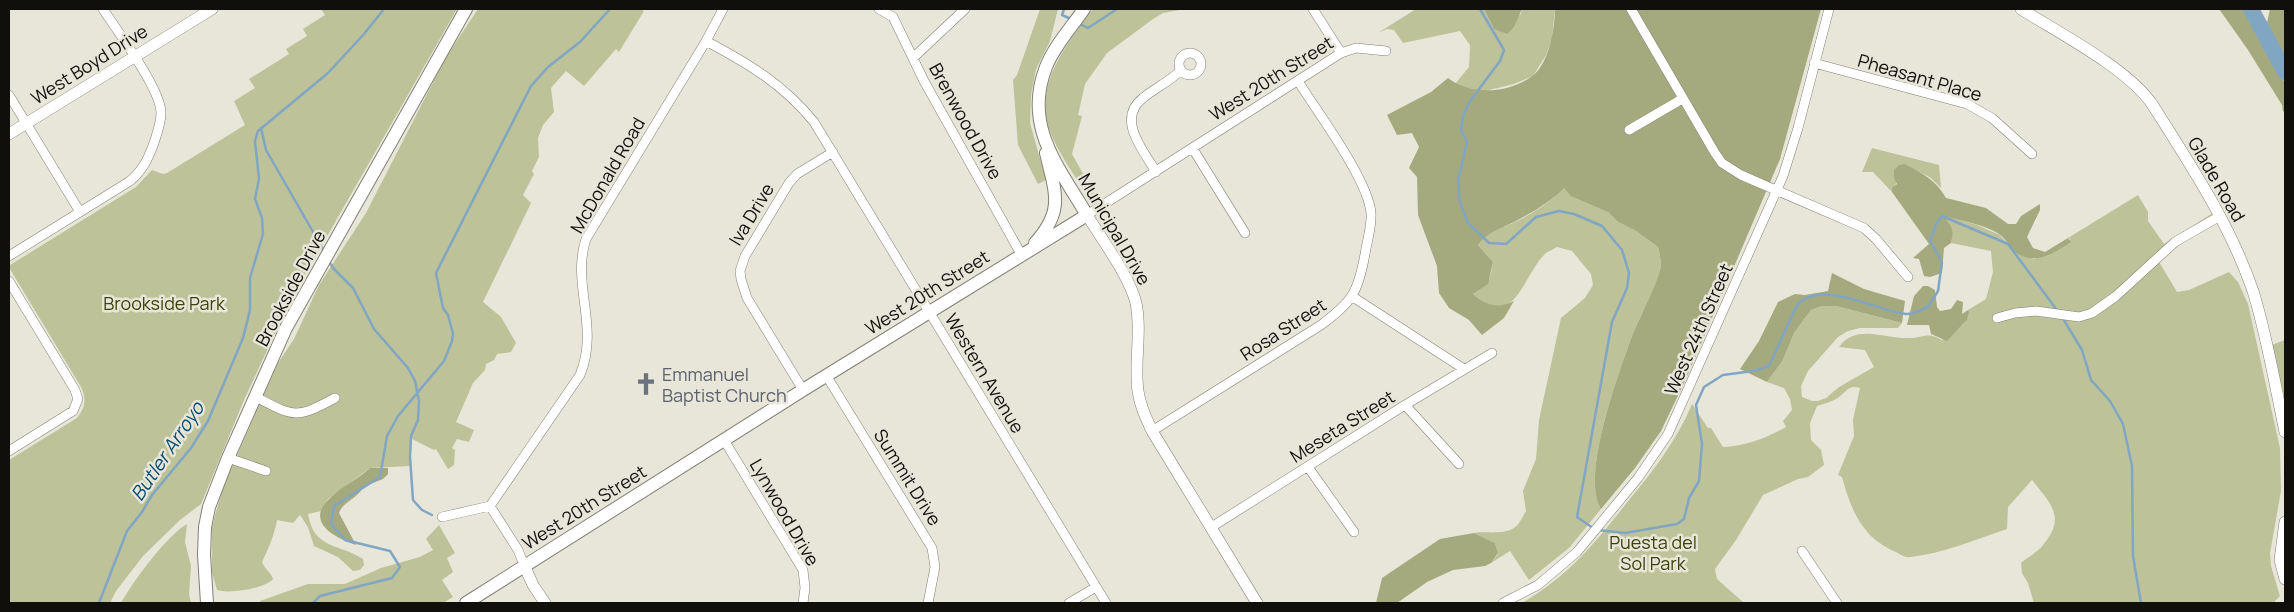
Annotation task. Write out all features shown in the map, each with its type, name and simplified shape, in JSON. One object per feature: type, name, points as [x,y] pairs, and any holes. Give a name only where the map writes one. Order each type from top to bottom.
[{"type":"main road","name":"Brookside Drive","points":[[207,603],[204,555],[205,527],[209,507],[228,458],[286,328],[466,9]]},
{"type":"main road","name":"Municipal Drive","points":[[1084,9],[1046,65],[1038,93],[1038,113],[1041,134],[1087,215]]},
{"type":"main road","points":[[1025,251],[1041,236],[1051,220],[1057,204],[1041,134]]},
{"type":"main road","name":"West 20th Street","points":[[466,603],[826,375],[1025,251],[1087,215]]},
{"type":"street","points":[[9,256],[130,181],[144,168],[160,124],[160,107],[154,91],[103,9]]},
{"type":"street","name":"West Boyd Drive","points":[[9,134],[212,9]]},
{"type":"street","name":"McDonald Road","points":[[490,506],[580,376],[587,355],[588,341],[582,265],[586,239],[590,230],[706,41],[723,9]]},
{"type":"street","name":"Brenwood Drive","points":[[879,9],[893,17],[924,81],[1025,251]]},
{"type":"street","points":[[914,57],[965,9]]},
{"type":"street","points":[[1313,9],[1345,52],[1368,48],[1386,51]]},
{"type":"street","points":[[1631,9],[1682,99],[1722,163],[1741,176],[1864,228],[1876,239],[1908,277]]},
{"type":"street","name":"West 24th Street","points":[[1503,603],[1538,585],[1571,557],[1653,458],[1678,415],[1777,190],[1798,128],[1829,9]]},
{"type":"street","name":"Glade Road","points":[[2021,9],[2094,55],[2144,93],[2220,216],[2253,292],[2285,432]]},
{"type":"street","name":"Western Avenue","points":[[706,41],[749,64],[774,82],[806,112],[833,152],[928,312],[1106,603]]},
{"type":"street","name":"West 20th Street","points":[[1087,215],[1345,52]]},
{"type":"street","name":"Pheasant Place","points":[[1814,63],[1967,104],[1992,118],[2032,154]]},
{"type":"street","points":[[1156,172],[1134,136],[1131,116],[1136,104],[1172,79],[1180,71]]},
{"type":"street","name":"Rosa Street","points":[[1152,431],[1321,326],[1340,311],[1353,297],[1362,269],[1370,227],[1369,202],[1358,177],[1298,81]]},
{"type":"street","points":[[9,95],[80,212]]},
{"type":"street","points":[[1629,130],[1682,99]]},
{"type":"street","points":[[1193,149],[1245,233]]},
{"type":"street","name":"Iva Drive","points":[[804,390],[745,293],[740,271],[745,256],[789,182],[802,170],[833,152]]},
{"type":"street","name":"Municipal Drive","points":[[1087,215],[1126,280],[1135,300],[1139,321],[1138,392],[1142,411],[1210,528],[1257,603]]},
{"type":"street","points":[[1997,318],[2015,313],[2036,312],[2079,316],[2092,313],[2116,296],[2175,242],[2220,216]]},
{"type":"street","points":[[9,282],[75,390],[78,404],[69,414],[9,451]]},
{"type":"street","points":[[1353,297],[1464,370]]},
{"type":"street","name":"Meseta Street","points":[[1210,528],[1405,405],[1492,353]]},
{"type":"street","name":"Summit Drive","points":[[826,375],[932,548],[935,567],[928,603]]},
{"type":"street","points":[[256,397],[284,412],[294,414],[302,414],[335,398]]},
{"type":"street","points":[[1405,405],[1459,464]]},
{"type":"street","name":"Lynwood Drive","points":[[724,440],[803,570],[805,588],[803,603]]},
{"type":"street","points":[[228,458],[266,471]]},
{"type":"street","points":[[1308,467],[1354,532]]},
{"type":"street","points":[[442,517],[490,506],[518,550],[533,585],[544,603]]},
{"type":"street","points":[[2285,522],[2280,560],[2285,579]]},
{"type":"street","points":[[1802,551],[1836,603]]},
{"type":"street","points":[[1069,603],[1096,587]]},
{"type":"green space","name":"Brookside Park","points":[[321,9],[457,9],[290,301],[244,400],[201,504],[180,520],[143,556],[116,591],[110,603],[9,603],[9,460],[77,418],[82,411],[84,399],[81,387],[10,269],[10,265],[136,187],[152,170],[163,174],[167,173],[245,125],[234,101],[255,88],[249,79],[289,54],[286,49],[307,36],[303,29],[325,15]]},
{"type":"green space","points":[[478,9],[639,9],[644,11],[619,52],[616,49],[584,86],[566,71],[551,88],[554,112],[543,125],[538,138],[539,157],[532,171],[534,174],[523,195],[531,203],[483,302],[501,317],[516,343],[511,352],[497,354],[494,360],[486,364],[485,370],[473,383],[456,422],[474,430],[469,442],[457,439],[452,448],[455,450],[454,465],[448,469],[436,449],[434,450],[412,439],[410,466],[370,468],[328,499],[321,511],[308,514],[311,526],[322,540],[363,559],[364,565],[360,570],[353,571],[338,557],[314,546],[308,527],[300,515],[293,523],[277,520],[262,562],[273,579],[269,583],[246,590],[217,590],[212,572],[212,528],[215,515],[224,485],[278,363],[294,339],[319,285],[366,213],[446,57]]},
{"type":"green space","points":[[1040,9],[1058,9],[1050,41],[1036,69],[1031,95],[1030,123],[1046,180],[1038,184],[1018,145],[1013,80],[1017,75]]},
{"type":"green space","points":[[1093,9],[1185,9],[1163,13],[1107,53],[1085,84],[1078,115],[1082,116],[1072,154],[1096,197],[1086,194],[1054,141],[1047,122],[1045,104],[1053,70],[1061,54]]},
{"type":"green space","points":[[1416,9],[1484,9],[1494,29],[1521,14],[1522,9],[1555,9],[1552,39],[1546,55],[1533,76],[1514,84],[1481,92],[1455,84],[1469,67],[1470,45],[1460,31],[1403,43],[1394,30],[1387,29],[1378,33]]},
{"type":"green space","points":[[1484,9],[1522,9],[1514,27],[1507,34],[1494,29]]},
{"type":"green space","points":[[1555,9],[1821,9],[1780,159],[1686,379],[1661,431],[1635,468],[1601,509],[1596,494],[1595,474],[1598,450],[1611,398],[1632,336],[1660,271],[1661,263],[1658,247],[1636,231],[1618,222],[1608,212],[1571,196],[1564,188],[1540,207],[1490,234],[1478,245],[1493,262],[1488,284],[1473,294],[1488,304],[1493,305],[1503,305],[1514,301],[1504,318],[1482,335],[1469,320],[1449,308],[1439,293],[1437,266],[1418,215],[1417,177],[1409,168],[1419,147],[1412,133],[1397,135],[1387,115],[1431,92],[1448,78],[1467,88],[1490,90],[1512,86],[1531,77],[1547,55],[1554,26]]},
{"type":"green space","points":[[2219,9],[2244,9],[2285,83],[2285,110],[2283,112],[2282,105],[2248,50]]},
{"type":"green space","points":[[2270,9],[2285,9],[2285,65],[2267,23]]},
{"type":"green space","points":[[1872,148],[1939,165],[1941,188],[1931,178],[1905,164],[1892,192],[1873,172],[1862,172]]},
{"type":"green space","points":[[1905,164],[1933,182],[1946,198],[1986,208],[2008,224],[2016,224],[2021,216],[2040,204],[2040,210],[2027,237],[2033,248],[2045,252],[2068,238],[2071,242],[2057,251],[2042,257],[2027,258],[2019,255],[2012,249],[1999,234],[1979,225],[1944,216],[1952,228],[1953,234],[1951,243],[1944,248],[1942,273],[1930,277],[1924,276],[1919,259],[1913,258],[1929,244],[1892,192],[1892,188],[1897,184],[1894,178],[1894,170],[1899,165]]},
{"type":"green space","points":[[1564,188],[1608,212],[1618,222],[1636,231],[1658,247],[1661,265],[1657,279],[1626,352],[1604,424],[1595,474],[1596,494],[1601,509],[1569,548],[1529,580],[1510,551],[1491,563],[1498,554],[1495,543],[1474,533],[1510,530],[1518,525],[1526,511],[1523,491],[1536,459],[1539,420],[1561,318],[1585,298],[1593,285],[1591,274],[1572,251],[1557,247],[1546,253],[1517,296],[1509,304],[1499,307],[1487,304],[1473,294],[1488,281],[1493,262],[1478,245],[1485,237],[1540,208]]},
{"type":"green space","name":"Puesta del Sol Park","points":[[2138,195],[2148,212],[2148,221],[2164,244],[2213,213],[2216,221],[2201,228],[2158,260],[2177,292],[2189,290],[2229,272],[2238,282],[2248,304],[2280,448],[2281,491],[2270,553],[2271,566],[2280,596],[2273,603],[2034,603],[2028,583],[2022,573],[2021,563],[2043,545],[2054,526],[2055,518],[2050,503],[2032,480],[2008,507],[2007,529],[1934,553],[1908,557],[1901,555],[1884,546],[1866,531],[1849,501],[1842,477],[1838,475],[1854,436],[1853,420],[1860,388],[1853,387],[1834,400],[1817,406],[1810,423],[1811,440],[1821,450],[1824,465],[1808,477],[1798,479],[1763,495],[1736,540],[1715,569],[1717,579],[1744,603],[1522,603],[1568,569],[1605,530],[1664,454],[1692,404],[1723,447],[1756,441],[1786,427],[1783,421],[1792,410],[1790,399],[1784,388],[1767,382],[1783,360],[1794,333],[1811,310],[1822,306],[1836,306],[1902,323],[1898,328],[1860,328],[1848,331],[1838,337],[1808,371],[1801,386],[1802,397],[1812,401],[1826,398],[1839,387],[1874,367],[1865,350],[1839,347],[1846,340],[1854,336],[1871,334],[1914,338],[1929,335],[1942,340],[1960,328],[1967,320],[1968,310],[1986,299],[1993,272],[1991,251],[1951,243],[1951,229],[1943,215],[1977,225],[2000,235],[2013,250],[2034,259],[2071,239],[2068,238]]},
{"type":"green space","points":[[1832,273],[1864,289],[1905,301],[1902,323],[1836,306],[1822,306],[1811,310],[1794,333],[1783,360],[1767,382],[1740,369],[1759,341],[1778,302],[1795,294],[1805,295],[1828,291]]},
{"type":"green space","points":[[1923,286],[1928,286],[1935,290],[1937,307],[1940,311],[1951,309],[1957,300],[1963,302],[1962,314],[1968,310],[1969,312],[1967,320],[1947,341],[1931,334],[1929,325],[1907,325],[1914,296]]},
{"type":"green space","points":[[2285,340],[2285,400],[2272,345]]},
{"type":"green space","points":[[370,468],[388,468],[388,474],[383,479],[363,487],[339,513],[356,545],[339,538],[325,528],[321,522],[320,514],[330,498]]},
{"type":"green space","points":[[187,524],[185,542],[191,566],[189,594],[191,603],[121,603],[141,572],[160,549]]},
{"type":"green space","points":[[439,525],[455,553],[447,558],[453,572],[442,580],[453,597],[443,603],[261,603],[260,601],[308,584],[345,584],[381,568],[420,557],[433,550],[426,539]]},
{"type":"green space","points":[[1474,533],[1495,543],[1498,553],[1491,563],[1485,566],[1453,570],[1427,582],[1397,603],[1376,603],[1382,578],[1440,539]]},
{"type":"waterway","name":"Butler Arroyo","points":[[99,603],[127,531],[152,495],[191,448],[208,421],[243,338],[250,310],[250,278],[263,234],[262,218],[255,199],[259,179],[255,141],[258,131],[328,73],[384,9]]},
{"type":"waterway","points":[[313,603],[320,596],[392,578],[400,567],[390,551],[345,540],[331,524],[334,506],[380,477],[387,436],[398,416],[444,361],[453,334],[448,315],[443,308],[436,273],[531,86],[548,67],[580,42],[610,9]]},
{"type":"waterway","points":[[1064,9],[1062,15],[1071,19]]},
{"type":"waterway","points":[[1078,23],[1088,28],[1117,9]]},
{"type":"waterway","points":[[1480,9],[1504,50],[1500,61],[1470,101],[1463,116],[1461,130],[1467,142],[1458,181],[1460,202],[1468,223],[1489,243],[1506,244],[1536,217],[1559,211],[1574,214],[1602,226],[1622,250],[1629,273],[1627,288],[1612,322],[1577,517],[1593,528]]},
{"type":"waterway","points":[[2251,9],[2285,72]]},
{"type":"waterway","points":[[261,128],[266,150],[324,251]]},
{"type":"waterway","points":[[1598,530],[1625,533],[1677,524],[1684,519],[1689,498],[1699,481],[1702,444],[1696,405],[1704,387],[1723,375],[1753,371],[1769,366],[1796,307],[1806,298],[1819,295],[1833,295],[1906,314],[1928,307],[1938,291],[1942,262],[1930,241],[1936,224],[1942,216],[2008,244],[2059,313]]},
{"type":"waterway","points":[[329,261],[333,268],[353,288],[374,329],[408,368],[415,381],[419,401],[418,420],[411,436],[410,457],[413,500],[422,510],[432,515]]},
{"type":"waterway","points":[[2062,317],[2082,350],[2091,380],[2110,401],[2123,424],[2132,466],[2133,556],[2141,603]]},
{"type":"place","name":"Emmanuel Baptist Church","points":[[646,384]]}]
